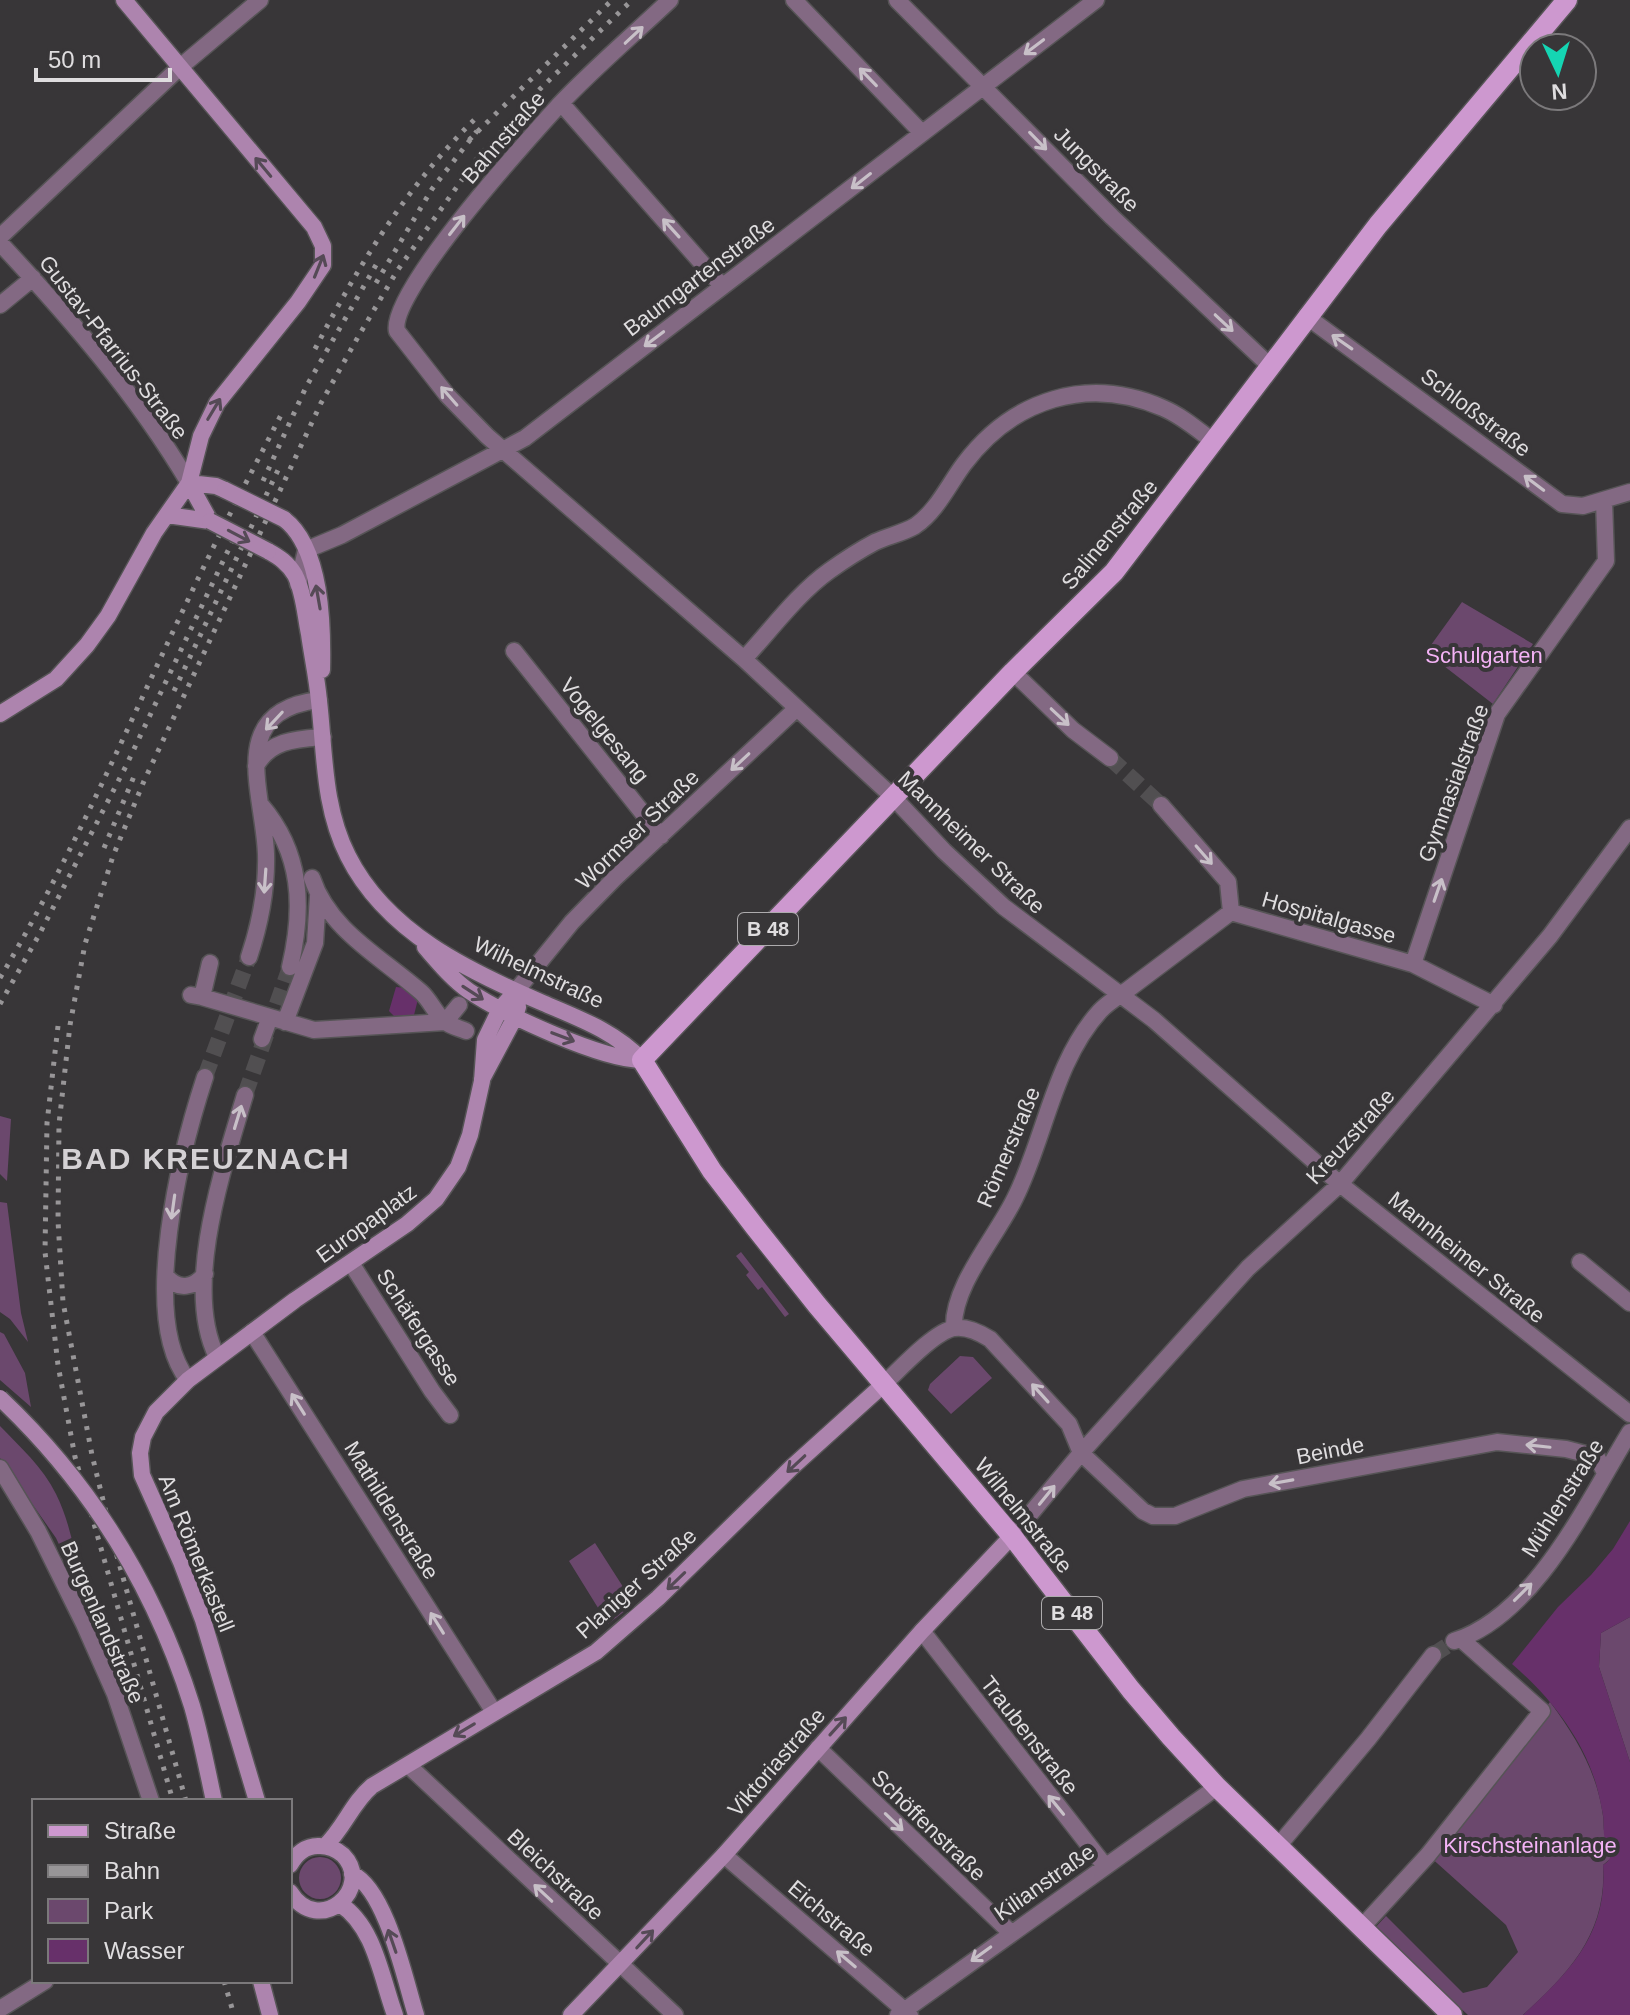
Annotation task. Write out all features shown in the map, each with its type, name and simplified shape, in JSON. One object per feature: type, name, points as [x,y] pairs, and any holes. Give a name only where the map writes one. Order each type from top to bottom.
[{"type":"main road","name":"Salinenstraße","points":[[642,1060],[1013,672],[1114,572],[1378,225],[1567,0]]},
{"type":"main road","name":"Wilhelmstraße","points":[[642,1060],[712,1171],[817,1305],[1012,1536],[1131,1690],[1217,1787],[1452,2015]]},
{"type":"street","points":[[0,714],[56,679],[87,645],[189,483],[201,436],[217,403],[298,302],[323,265],[321,237],[124,0]]},
{"type":"street","points":[[0,240],[179,68],[260,0]]},
{"type":"street","name":"Bahnstraße","points":[[395,324],[411,288],[498,173],[561,103],[670,0]]},
{"type":"street","points":[[794,0],[922,133]]},
{"type":"street","name":"Jungstraße","points":[[897,0],[1112,217],[1270,366]]},
{"type":"street","name":"Baumgartenstraße","points":[[306,550],[342,535],[525,438],[1096,0]]},
{"type":"street","points":[[561,103],[722,286]]},
{"type":"street","name":"Gustav-Pfarrius-Straße","points":[[0,240],[144,412],[189,483]]},
{"type":"street","points":[[0,305],[33,278]]},
{"type":"street","name":"Schloßstraße","points":[[1306,316],[1562,504],[1583,506],[1630,492]]},
{"type":"street","name":"Mannheimer Straße","points":[[395,324],[397,331],[447,395],[504,450],[744,659],[894,798],[944,851],[1004,907],[1122,995],[1340,1184],[1630,1414]]},
{"type":"street","points":[[744,659],[830,570],[873,543],[915,526],[943,496],[964,464],[988,437],[1013,417],[1052,397],[1086,393],[1122,396],[1163,408],[1214,442]]},
{"type":"street","points":[[189,483],[210,521]]},
{"type":"street","name":"Wilhelmstraße","points":[[189,483],[225,490],[284,519],[297,532],[306,550],[321,614],[319,700]]},
{"type":"street","name":"Gymnasialstraße","points":[[1413,964],[1497,714],[1606,561],[1604,500]]},
{"type":"street","points":[[167,515],[210,521]]},
{"type":"street","name":"Wilhelmstraße","points":[[210,521],[283,560],[298,584],[319,700],[329,797],[346,853],[366,887],[460,984],[508,1013],[612,1055],[658,1086]]},
{"type":"street","points":[[298,584],[306,550]]},
{"type":"street","name":"Vogelgesang","points":[[514,651],[661,836]]},
{"type":"street","points":[[1013,672],[1073,730],[1110,758]]},
{"type":"street","points":[[249,957],[262,905],[266,853],[255,767],[259,743],[271,722],[291,706],[319,700]]},
{"type":"street","name":"Wormser Straße","points":[[516,991],[572,922],[615,878],[797,708]]},
{"type":"street","points":[[255,767],[271,748],[285,741],[323,737]]},
{"type":"street","points":[[260,804],[280,828],[290,850],[295,873],[298,919],[290,967]]},
{"type":"street","points":[[1161,805],[1228,882],[1231,912]]},
{"type":"street","name":"Kreuzstraße","points":[[1012,1536],[1081,1453],[1248,1268],[1340,1184],[1494,1005],[1630,828]]},
{"type":"street","points":[[266,853],[277,846],[290,850]]},
{"type":"street","points":[[312,878],[318,896],[334,920],[424,994],[445,1022]]},
{"type":"street","points":[[262,1039],[278,1020],[315,943],[318,896]]},
{"type":"street","name":"Hospitalgasse","points":[[1122,995],[1231,912],[1413,964],[1494,1005]]},
{"type":"street","name":"Wilhelmstraße","points":[[411,932],[516,991],[610,1032],[642,1060]]},
{"type":"street","points":[[210,963],[196,996],[314,1030],[445,1022],[466,1031]]},
{"type":"street","name":"Europaplatz","points":[[188,1380],[422,1213],[448,1183],[465,1151],[482,1081],[508,1013],[518,1006],[516,991]]},
{"type":"street","name":"Römerstraße","points":[[954,1328],[953,1314],[962,1291],[1016,1197],[1067,1062],[1101,1009],[1122,995]]},
{"type":"street","points":[[445,1022],[459,1005]]},
{"type":"street","name":"Wilhelmstraße","points":[[612,1055],[642,1060]]},
{"type":"street","points":[[188,1380],[180,1370],[168,1325],[166,1276],[183,1148],[205,1077]]},
{"type":"street","points":[[217,1357],[208,1339],[204,1320],[205,1274],[216,1197],[245,1095]]},
{"type":"street","points":[[1580,1262],[1630,1303]]},
{"type":"street","name":"Schäfergasse","points":[[351,1263],[450,1415]]},
{"type":"street","points":[[166,1276],[176,1285],[187,1286],[205,1274]]},
{"type":"street","points":[[884,1384],[942,1333],[954,1328],[979,1331],[1069,1424],[1081,1453]]},
{"type":"street","name":"Mathildenstraße","points":[[252,1332],[494,1712]]},
{"type":"street","name":"Am Römerkastell","points":[[188,1380],[147,1425],[140,1453],[142,1475],[203,1620],[256,1799]]},
{"type":"street","name":"Planiger Straße","points":[[316,1847],[363,1793],[596,1652],[658,1598],[792,1467],[884,1384]]},
{"type":"street","points":[[0,1398],[69,1472],[133,1568],[181,1672],[214,1799]]},
{"type":"street","name":"Mühlenstraße","points":[[1362,1927],[1428,1855],[1542,1711],[1457,1640],[1507,1609],[1549,1566],[1630,1432]]},
{"type":"street","name":"Beinde","points":[[1081,1453],[1143,1511],[1161,1518],[1185,1513],[1243,1489],[1497,1442],[1566,1449],[1597,1457],[1605,1473]]},
{"type":"street","name":"Burgenlandstraße","points":[[0,1468],[38,1531],[84,1624],[115,1694],[150,1799]]},
{"type":"street","name":"Viktoriastraße","points":[[571,2015],[724,1855],[922,1631],[1012,1536]]},
{"type":"street","name":"Traubenstraße","points":[[922,1631],[1105,1866]]},
{"type":"street","points":[[1279,1845],[1433,1655]]},
{"type":"street","name":"Schöffenstraße","points":[[818,1748],[1010,1932]]},
{"type":"street","name":"Am Römerkastell","points":[[243,1755],[248,1799]]},
{"type":"street","name":"Bleichstraße","points":[[408,1765],[675,2015]]},
{"type":"street","name":"Kilianstraße","points":[[905,2013],[1010,1932],[1217,1787]]},
{"type":"street","points":[[292,1841],[340,1853],[352,1874],[350,1891],[340,1904],[321,1911],[300,1904],[292,1894]]},
{"type":"street","points":[[292,1862],[296,1856],[316,1847]]},
{"type":"street","name":"Eichstraße","points":[[724,1855],[905,2013]]},
{"type":"street","points":[[352,1874],[367,1884],[378,1902],[416,2015]]},
{"type":"street","points":[[340,1904],[365,1928],[391,2010]]},
{"type":"street","points":[[292,1918],[307,1908]]},
{"type":"street","points":[[0,2009],[42,1983]]},
{"type":"street","points":[[262,1983],[269,2012]]},
{"type":"street","points":[[269,2012],[270,1983]]},
{"type":"green space","name":"Schulgarten","points":[[1462,602],[1533,644],[1493,704],[1426,652]]},
{"type":"green space","points":[[0,1116],[11,1119],[7,1181],[0,1174]]},
{"type":"green space","points":[[0,1202],[7,1203],[21,1313],[28,1342],[10,1319],[0,1312]]},
{"type":"green space","points":[[741,1252],[789,1314],[785,1317],[762,1287],[758,1290],[746,1275],[749,1272],[736,1256]]},
{"type":"green space","points":[[0,1332],[25,1373],[31,1407],[0,1380]]},
{"type":"green space","points":[[960,1356],[973,1357],[992,1378],[951,1414],[928,1390],[930,1384]]},
{"type":"green space","points":[[0,1426],[51,1484],[69,1527],[82,1585],[78,1585],[56,1538],[0,1458]]},
{"type":"green space","points":[[595,1543],[634,1604],[608,1624],[569,1561]]},
{"type":"green space","points":[[1630,1617],[1630,1762],[1599,1667],[1601,1633]]},
{"type":"green space","name":"Kirschsteinanlage","points":[[1550,1702],[1584,1756],[1600,1800],[1610,1859],[1603,1865],[1599,1911],[1592,1931],[1570,1967],[1523,2015],[1468,2015],[1374,1929],[1386,1916],[1463,1993],[1487,1987],[1518,1952],[1506,1925],[1428,1855]]},
{"type":"green space","points":[[320,1857],[335,1863],[341,1878],[335,1893],[320,1899],[305,1893],[299,1878],[305,1863]]},
{"type":"water","points":[[396,987],[406,988],[418,999],[414,1015],[394,1016],[389,1011]]},
{"type":"water","points":[[1630,1521],[1630,1617],[1601,1633],[1599,1667],[1630,1762],[1630,2015],[1523,2015],[1570,1967],[1592,1931],[1603,1889],[1603,1865],[1610,1853],[1604,1837],[1597,1788],[1582,1750],[1563,1718],[1512,1664],[1558,1607],[1613,1549]]},
{"type":"tunnel","points":[[1110,758],[1161,805]]},
{"type":"tunnel","points":[[205,1077],[249,957]]},
{"type":"tunnel","points":[[245,1095],[290,967]]},
{"type":"tunnel","points":[[1433,1655],[1453,1642]]},
{"type":"railway","points":[[469,140],[612,0]]},
{"type":"railway","points":[[185,1799],[115,1549],[92,1455],[63,1302],[58,1221],[59,1124],[70,1025],[85,944],[113,856],[144,781],[321,403],[358,337],[397,271],[476,160],[538,91],[632,0]]},
{"type":"railway","points":[[315,349],[386,228],[427,172],[474,120]]},
{"type":"railway","points":[[376,283],[432,189],[477,131]]},
{"type":"railway","points":[[263,481],[306,387],[376,265]]},
{"type":"railway","points":[[0,978],[85,819],[213,548],[282,413]]},
{"type":"railway","points":[[174,691],[278,470]]},
{"type":"railway","points":[[0,1004],[125,768],[234,538]]},
{"type":"railway","points":[[104,848],[135,774]]},
{"type":"railway","points":[[58,1026],[47,1123],[45,1252],[58,1365],[75,1457],[172,1799]]},
{"type":"railway","points":[[225,1983],[234,2015]]},
{"type":"district","name":"BAD KREUZNACH","points":[[206,1159]]}]
